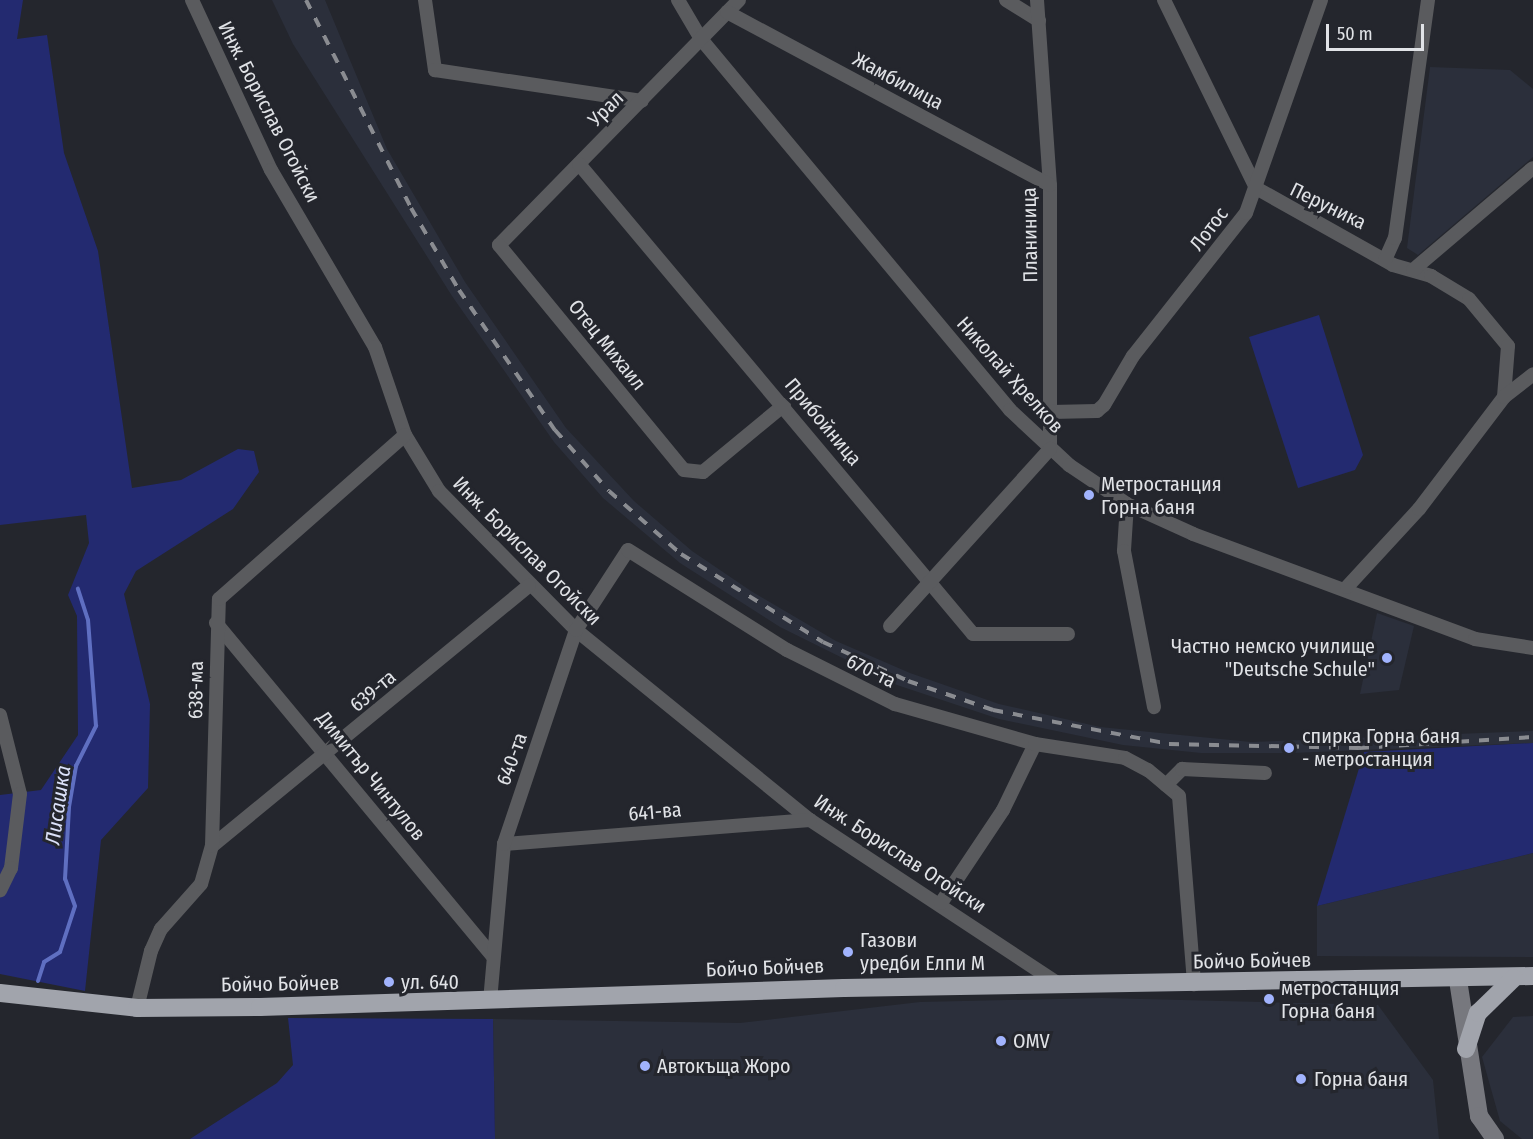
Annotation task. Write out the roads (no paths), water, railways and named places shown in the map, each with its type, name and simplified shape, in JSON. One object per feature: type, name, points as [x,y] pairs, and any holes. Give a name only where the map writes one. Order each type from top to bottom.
[{"type":"highway","name":"Бойчо Бойчев","points":[[0,993],[137,1008],[1061,986],[1458,980],[1533,976]]},
{"type":"highway","points":[[1466,1049],[1478,1014],[1514,978]]},
{"type":"street","name":"Инж. Борислав Огойски","points":[[192,0],[271,170],[375,347],[405,435],[439,491],[529,586],[576,630],[810,820],[941,903],[1061,986]]},
{"type":"street","points":[[425,0],[435,70],[642,101]]},
{"type":"street","name":"Николай Хрелков","points":[[678,0],[701,39],[1010,410],[1050,449],[1127,504],[1257,559],[1347,587],[1475,639],[1533,648]]},
{"type":"street","name":"Урал","points":[[500,245],[739,0]]},
{"type":"street","points":[[1006,0],[1039,21]]},
{"type":"street","name":"Планиница","points":[[1037,0],[1050,184],[1050,449]]},
{"type":"street","points":[[1164,0],[1256,188]]},
{"type":"street","name":"Лотос","points":[[1051,412],[1097,411],[1104,405],[1133,356],[1238,224],[1256,188],[1321,0]]},
{"type":"street","points":[[1385,260],[1395,238],[1428,0]]},
{"type":"street","name":"Жамбилица","points":[[727,12],[1050,184]]},
{"type":"street","name":"Прибойница","points":[[579,164],[974,633],[1068,634]]},
{"type":"street","points":[[1413,270],[1533,168]]},
{"type":"street","name":"Перуника","points":[[1256,188],[1385,260],[1413,270],[1463,294],[1505,339],[1511,364],[1504,397]]},
{"type":"street","name":"Отец Михаил","points":[[500,245],[684,470],[703,472],[784,405]]},
{"type":"street","points":[[1347,587],[1419,509],[1504,397],[1533,374]]},
{"type":"street","name":"638-ма","points":[[137,1008],[151,951],[161,929],[201,884],[212,846],[216,622],[219,599],[405,435]]},
{"type":"street","points":[[890,626],[928,579],[1050,449]]},
{"type":"street","points":[[1127,504],[1124,551],[1154,707]]},
{"type":"street","name":"640-та","points":[[490,1001],[492,956],[504,844],[576,630],[628,550]]},
{"type":"street","name":"670-та","points":[[628,550],[787,650],[895,704],[1035,744],[1125,758],[1166,785]]},
{"type":"street","name":"639-та","points":[[212,846],[329,753],[529,586]]},
{"type":"street","name":"Димитър Чинтулов","points":[[216,622],[329,753],[492,956]]},
{"type":"street","points":[[0,716],[20,794],[11,868],[0,891]]},
{"type":"street","points":[[941,903],[1003,810],[1035,744]]},
{"type":"street","points":[[1194,984],[1179,796],[1166,785],[1182,769],[1264,773]]},
{"type":"street","name":"641-ва","points":[[504,844],[810,820]]},
{"type":"street","points":[[1458,980],[1466,1049],[1479,1116],[1496,1139]]},
{"type":"waterway","name":"Лисашка","points":[[38,981],[44,962],[60,952],[75,906],[65,879],[69,807],[76,766],[96,726],[88,620],[78,589]]},
{"type":"railway","points":[[306,0],[411,208],[459,290],[555,430],[609,491],[681,554],[823,642],[908,681],[993,710],[1169,744],[1359,748],[1533,737]]},
{"type":"place","name":"Метростанция Горна баня","points":[[1089,495]]},
{"type":"place","name":"Частно немско училище \"Deutsche Schule\"","points":[[1387,658]]},
{"type":"place","name":"спирка Горна баня - метростанция","points":[[1289,748]]},
{"type":"place","name":"Газови уредби Елпи М","points":[[848,952]]},
{"type":"place","name":"ул. 640","points":[[389,982]]},
{"type":"place","name":"метростанция Горна баня","points":[[1269,999]]},
{"type":"place","name":"OMV","points":[[1001,1041]]},
{"type":"place","name":"Автокъща Жоро","points":[[645,1066]]},
{"type":"place","name":"Горна баня","points":[[1301,1079]]}]
